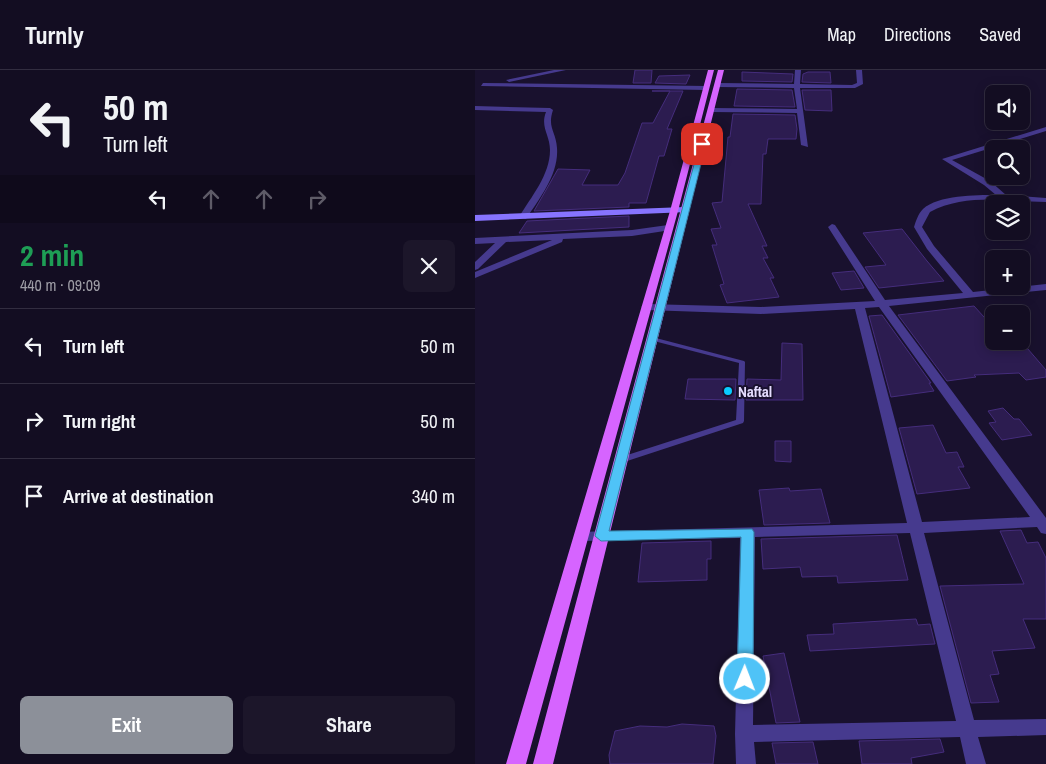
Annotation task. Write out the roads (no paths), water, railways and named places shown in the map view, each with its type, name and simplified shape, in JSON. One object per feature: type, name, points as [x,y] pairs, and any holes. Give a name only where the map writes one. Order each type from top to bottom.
[{"type":"main road","points":[[543,764],[652,338],[652,307],[668,228],[679,211],[711,110],[711,70]]},
{"type":"main road","points":[[516,764],[581,536],[652,307],[712,86],[721,70]]},
{"type":"main road","points":[[475,218],[679,211]]},
{"type":"street","points":[[475,86],[564,70]]},
{"type":"street","points":[[556,87],[564,70]]},
{"type":"street","points":[[798,70],[797,87],[805,144]]},
{"type":"street","points":[[483,85],[556,87],[858,86],[860,84],[859,70]]},
{"type":"street","points":[[475,108],[551,110],[546,116],[546,126],[551,136],[554,150],[549,173],[523,217]]},
{"type":"street","points":[[711,110],[800,111]]},
{"type":"street","points":[[1000,195],[987,183],[946,159],[1046,129]]},
{"type":"street","points":[[971,296],[930,247],[918,227],[927,210],[946,202],[985,199]]},
{"type":"street","points":[[1030,200],[1046,200]]},
{"type":"street","points":[[832,227],[882,304],[1043,526]]},
{"type":"street","points":[[475,241],[566,237],[668,228]]},
{"type":"street","points":[[475,275],[566,237]]},
{"type":"street","points":[[475,267],[503,240]]},
{"type":"street","points":[[652,307],[709,311],[767,311],[859,306],[1046,288]]},
{"type":"street","points":[[859,306],[976,764]]},
{"type":"street","points":[[581,536],[1043,526]]},
{"type":"street","points":[[746,764],[744,734],[748,532]]},
{"type":"street","points":[[744,734],[1046,727]]},
{"type":"lane","points":[[621,460],[740,422],[742,362],[652,338]]},
{"type":"place","name":"Naftal","points":[[728,391]]}]
